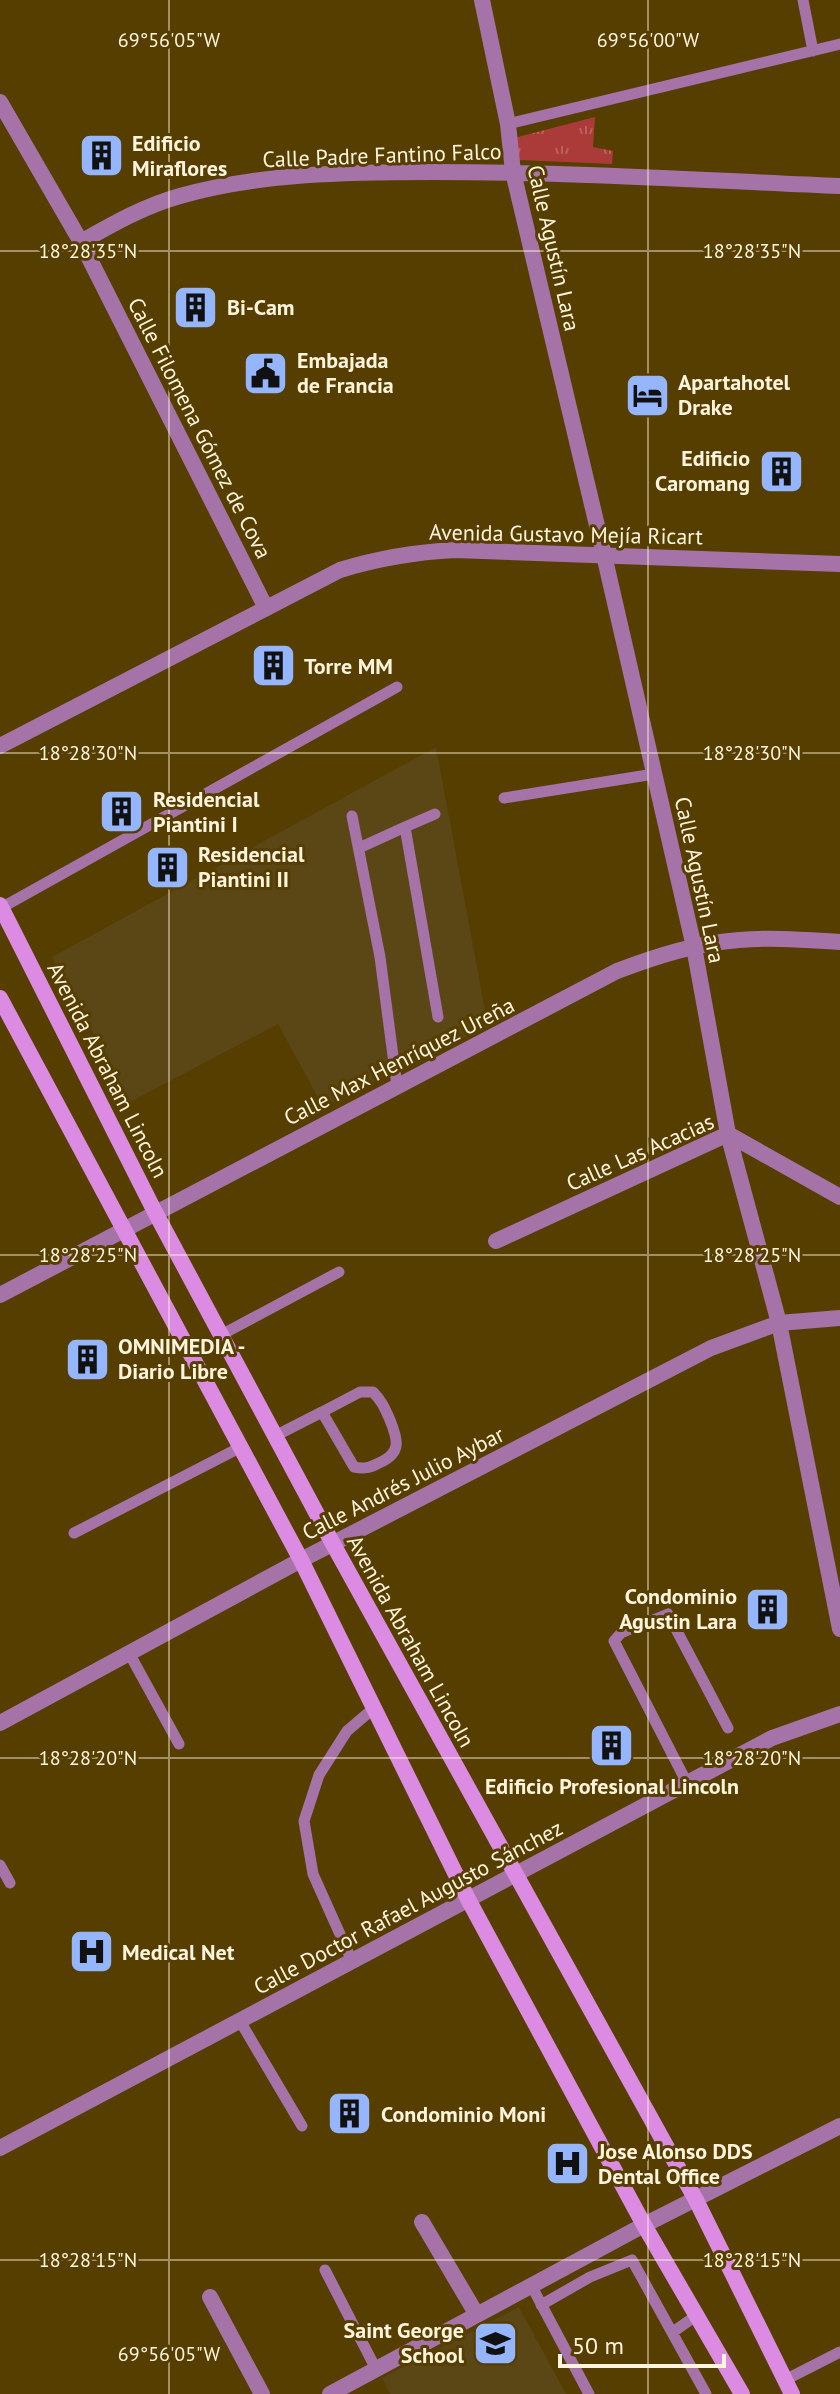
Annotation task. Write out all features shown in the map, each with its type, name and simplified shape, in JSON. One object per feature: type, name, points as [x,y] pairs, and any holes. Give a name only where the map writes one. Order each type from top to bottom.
[{"type":"main road","name":"Avenida Abraham Lincoln","points":[[1,907],[155,1212],[514,1875],[696,2200],[788,2387]]},
{"type":"main road","points":[[0,998],[301,1560],[468,1899],[644,2225],[742,2394]]},
{"type":"street","name":"Calle Agustín Lara","points":[[482,0],[508,124],[513,172],[694,947],[728,1134],[779,1323],[840,1629]]},
{"type":"street","name":"Calle Filomena Gómez de Cova","points":[[0,102],[81,242],[266,608]]},
{"type":"street","name":"Calle Padre Fantino Falco","points":[[81,242],[147,206],[181,195],[227,185],[335,174],[513,172],[840,186]]},
{"type":"street","name":"Avenida Gustavo Mejía Ricart","points":[[0,746],[340,570],[378,559],[417,552],[455,550],[840,564]]},
{"type":"street","name":"Calle Max Henríquez Ureña","points":[[0,1295],[617,971],[654,957],[739,940],[840,942]]},
{"type":"street","name":"Calle Las Acacias","points":[[496,1241],[728,1134],[840,1197]]},
{"type":"street","name":"Calle Andrés Julio Aybar","points":[[0,1723],[301,1560],[711,1348],[779,1323],[840,1318]]},
{"type":"street","name":"Calle Doctor Rafael Augusto Sánchez","points":[[0,2148],[772,1738],[840,1714]]},
{"type":"street","points":[[330,2394],[644,2225],[840,2126]]},
{"type":"street","points":[[422,2222],[477,2315]]},
{"type":"street","points":[[210,2297],[262,2394]]},
{"type":"lane","points":[[803,0],[813,51]]},
{"type":"lane","points":[[508,124],[840,44]]},
{"type":"lane","points":[[1,907],[397,687]]},
{"type":"lane","points":[[504,798],[654,774]]},
{"type":"lane","points":[[359,848],[435,814]]},
{"type":"lane","points":[[352,816],[380,957],[397,1086]]},
{"type":"lane","points":[[405,827],[438,1017]]},
{"type":"lane","points":[[221,1335],[339,1272]]},
{"type":"lane","points":[[275,1436],[360,1392],[373,1392],[382,1401],[397,1437],[396,1449],[390,1458],[366,1469],[354,1467],[322,1412]]},
{"type":"lane","points":[[74,1533],[241,1447]]},
{"type":"lane","points":[[687,1783],[614,1641],[621,1633],[668,1614],[728,1728]]},
{"type":"lane","points":[[129,1653],[179,1744]]},
{"type":"lane","points":[[352,1961],[313,1874],[304,1821],[319,1775],[347,1731],[374,1708]]},
{"type":"lane","points":[[0,1865],[10,1883]]},
{"type":"lane","points":[[240,2021],[302,2126]]},
{"type":"lane","points":[[580,2259],[590,2277]]},
{"type":"lane","points":[[541,2305],[590,2277],[632,2260],[706,2394]]},
{"type":"lane","points":[[325,2270],[376,2369]]},
{"type":"lane","points":[[531,2285],[589,2394]]},
{"type":"lane","points":[[673,2332],[697,2315]]},
{"type":"lane","points":[[788,2387],[840,2352]]},
{"type":"shaded area","points":[[436,747],[488,1026],[323,1107],[278,1024],[130,1102],[52,957]]},
{"type":"shaded area","name":"Saint George School","points":[[519,2307],[566,2394],[390,2394],[382,2378]]},
{"type":"green space","points":[[595,117],[593,147],[613,151],[612,164],[519,160],[514,138]]},
{"type":"place","name":"Edificio Miraflores","points":[[101,156]]},
{"type":"place","name":"Bi-Cam","points":[[196,307]]},
{"type":"place","name":"Embajada de Francia","points":[[266,373]]},
{"type":"place","name":"Apartahotel Drake","points":[[647,395]]},
{"type":"place","name":"Edificio Caromang","points":[[781,471]]},
{"type":"place","name":"Torre MM","points":[[273,666]]},
{"type":"place","name":"Residencial Piantini I","points":[[122,812]]},
{"type":"place","name":"Residencial Piantini II","points":[[167,867]]},
{"type":"place","name":"OMNIMEDIA - Diario Libre","points":[[87,1359]]},
{"type":"place","name":"Condominio Agustin Lara","points":[[768,1609]]},
{"type":"place","name":"Edificio Profesional Lincoln","points":[[612,1745]]},
{"type":"place","name":"Medical Net","points":[[91,1952]]},
{"type":"place","name":"Condominio Moni","points":[[350,2114]]},
{"type":"place","name":"Jose Alonso DDS Dental Office","points":[[567,2164]]},
{"type":"place","name":"Saint George School","points":[[495,2343]]}]
